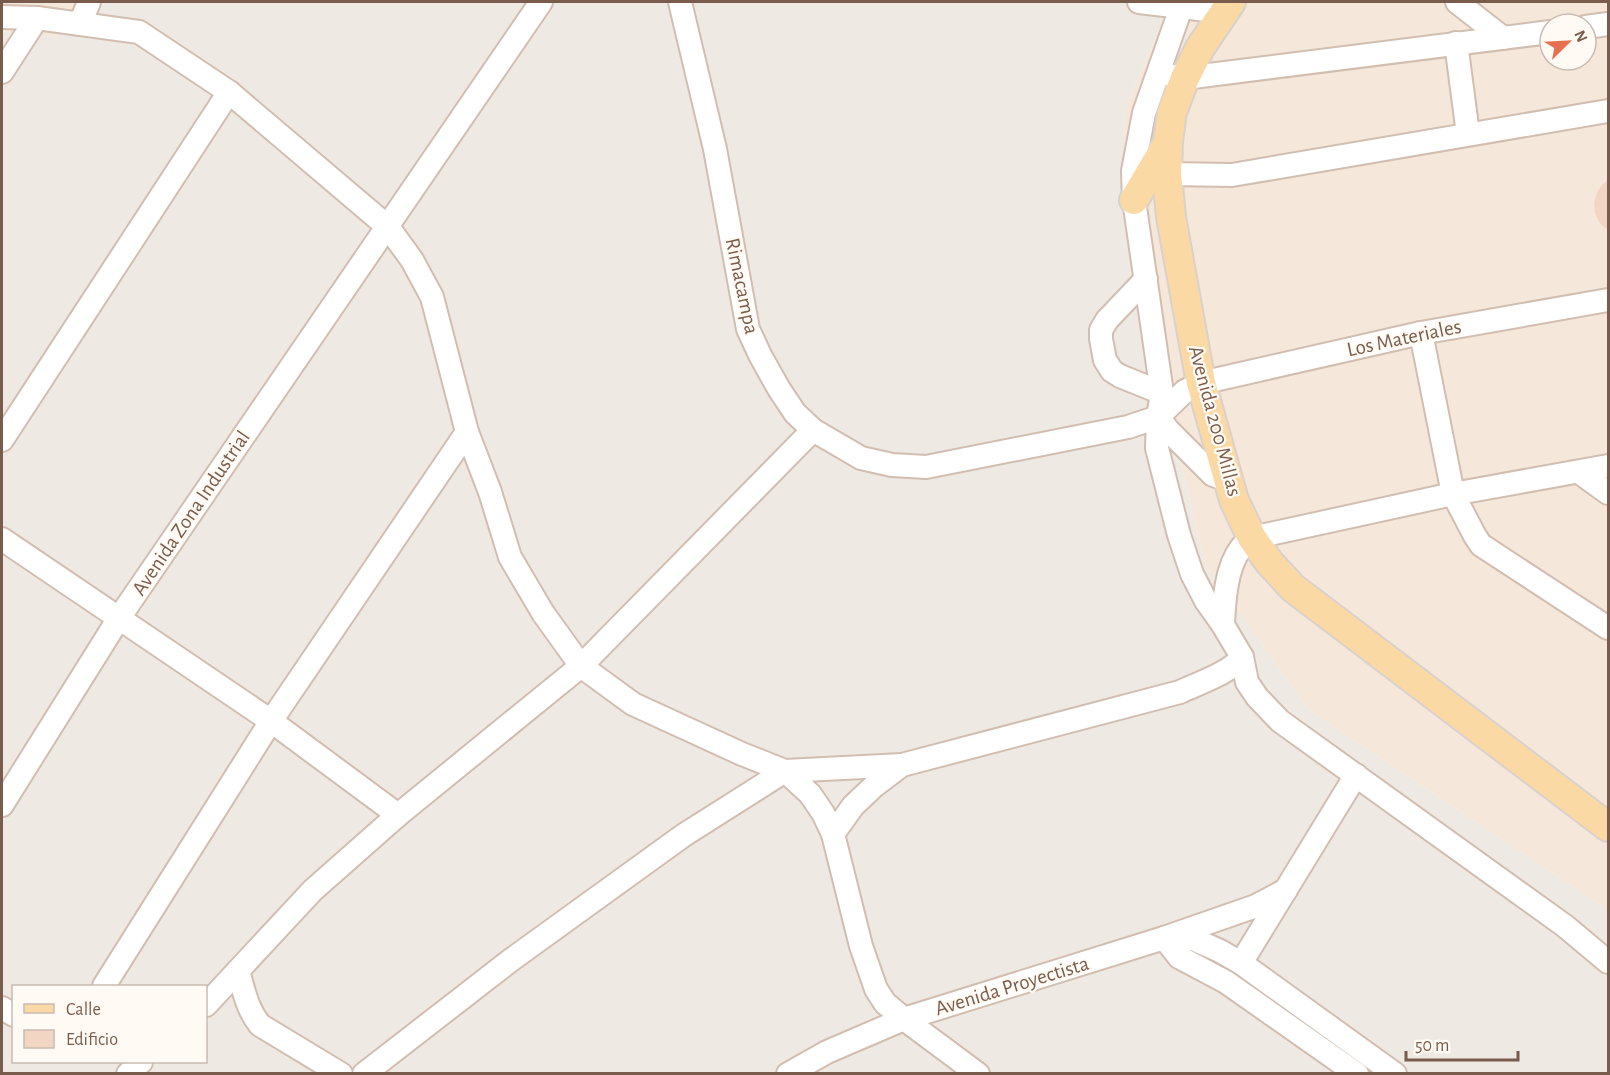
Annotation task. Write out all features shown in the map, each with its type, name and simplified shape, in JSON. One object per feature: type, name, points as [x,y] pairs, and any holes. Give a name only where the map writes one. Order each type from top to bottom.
[{"type":"main road","name":"Avenida 200 Millas","points":[[1227,7],[1200,48],[1172,112],[1167,174],[1171,217],[1201,383],[1234,500],[1252,538],[1269,562],[1293,588],[1608,827]]},
{"type":"main road","points":[[1134,200],[1168,142]]},
{"type":"street","points":[[80,24],[89,2]]},
{"type":"street","name":"Avenida Zona Industrial","points":[[2,805],[119,618],[541,2]]},
{"type":"street","name":"Rimacampa","points":[[680,2],[715,149],[748,328],[779,389],[795,413],[813,430],[861,458],[892,465],[926,467],[1128,427],[1158,417],[1185,391],[1201,383]]},
{"type":"street","points":[[1139,2],[1227,7]]},
{"type":"street","points":[[1457,2],[1503,38]]},
{"type":"street","points":[[1183,3],[1144,113],[1133,171],[1134,200],[1162,393],[1158,417],[1157,448],[1179,535],[1192,574],[1206,601],[1242,657],[1247,682],[1257,697],[1280,721],[1565,926],[1608,962]]},
{"type":"street","points":[[2,17],[37,18],[139,32],[229,92],[388,226],[412,261],[432,297],[467,432],[490,492],[510,557],[543,613],[581,666],[633,704],[785,771],[810,794],[833,834],[861,946],[876,989],[885,1003],[904,1019],[978,1074]]},
{"type":"street","points":[[2,72],[37,18]]},
{"type":"street","points":[[1157,75],[1185,78],[1538,34]]},
{"type":"street","points":[[1456,43],[1468,134]]},
{"type":"street","points":[[2,440],[229,92]]},
{"type":"street","points":[[1167,174],[1232,175],[1608,111]]},
{"type":"street","points":[[1146,279],[1107,320],[1101,330],[1101,339],[1105,360],[1112,371],[1162,393]]},
{"type":"street","name":"Los Materiales","points":[[1201,383],[1421,333],[1608,300]]},
{"type":"street","points":[[1421,333],[1453,494],[1475,536],[1481,545],[1608,628]]},
{"type":"street","points":[[1158,417],[1213,475],[1227,480]]},
{"type":"street","points":[[207,1004],[313,890],[398,815],[581,666],[813,430]]},
{"type":"street","points":[[105,985],[272,721],[467,432]]},
{"type":"street","points":[[1223,625],[1227,582],[1241,548],[1252,538],[1453,494],[1608,466]]},
{"type":"street","points":[[1579,471],[1608,493]]},
{"type":"street","points":[[2,539],[272,721],[398,815]]},
{"type":"street","points":[[364,1074],[511,960],[684,835],[785,771],[902,765],[1180,692],[1222,672],[1242,657]]},
{"type":"street","points":[[833,834],[853,806],[902,765]]},
{"type":"street","points":[[1241,963],[1356,775]]},
{"type":"street","points":[[1286,890],[1256,906],[1164,938],[1179,957],[1226,982],[1357,1074]]},
{"type":"street","name":"Avenida Proyectista","points":[[788,1074],[827,1052],[904,1019],[1164,938],[1193,939],[1241,963],[1395,1074]]},
{"type":"street","points":[[238,971],[247,1004],[260,1025],[341,1074]]},
{"type":"street","points":[[128,1074],[140,1063]]},
{"type":"shaded area","points":[[2,2],[102,2],[56,37],[2,31]]},
{"type":"shaded area","points":[[102,2],[1171,2],[1125,109],[1122,214],[1205,564],[1309,710],[1608,910],[1608,1073],[2,1074],[2,31],[56,37]]},
{"type":"shaded area","points":[[1171,2],[1608,2],[1608,910],[1309,710],[1205,564],[1122,214],[1125,109]]},
{"type":"building","points":[[1608,180],[1608,231],[1599,222],[1594,203],[1597,192]]}]
